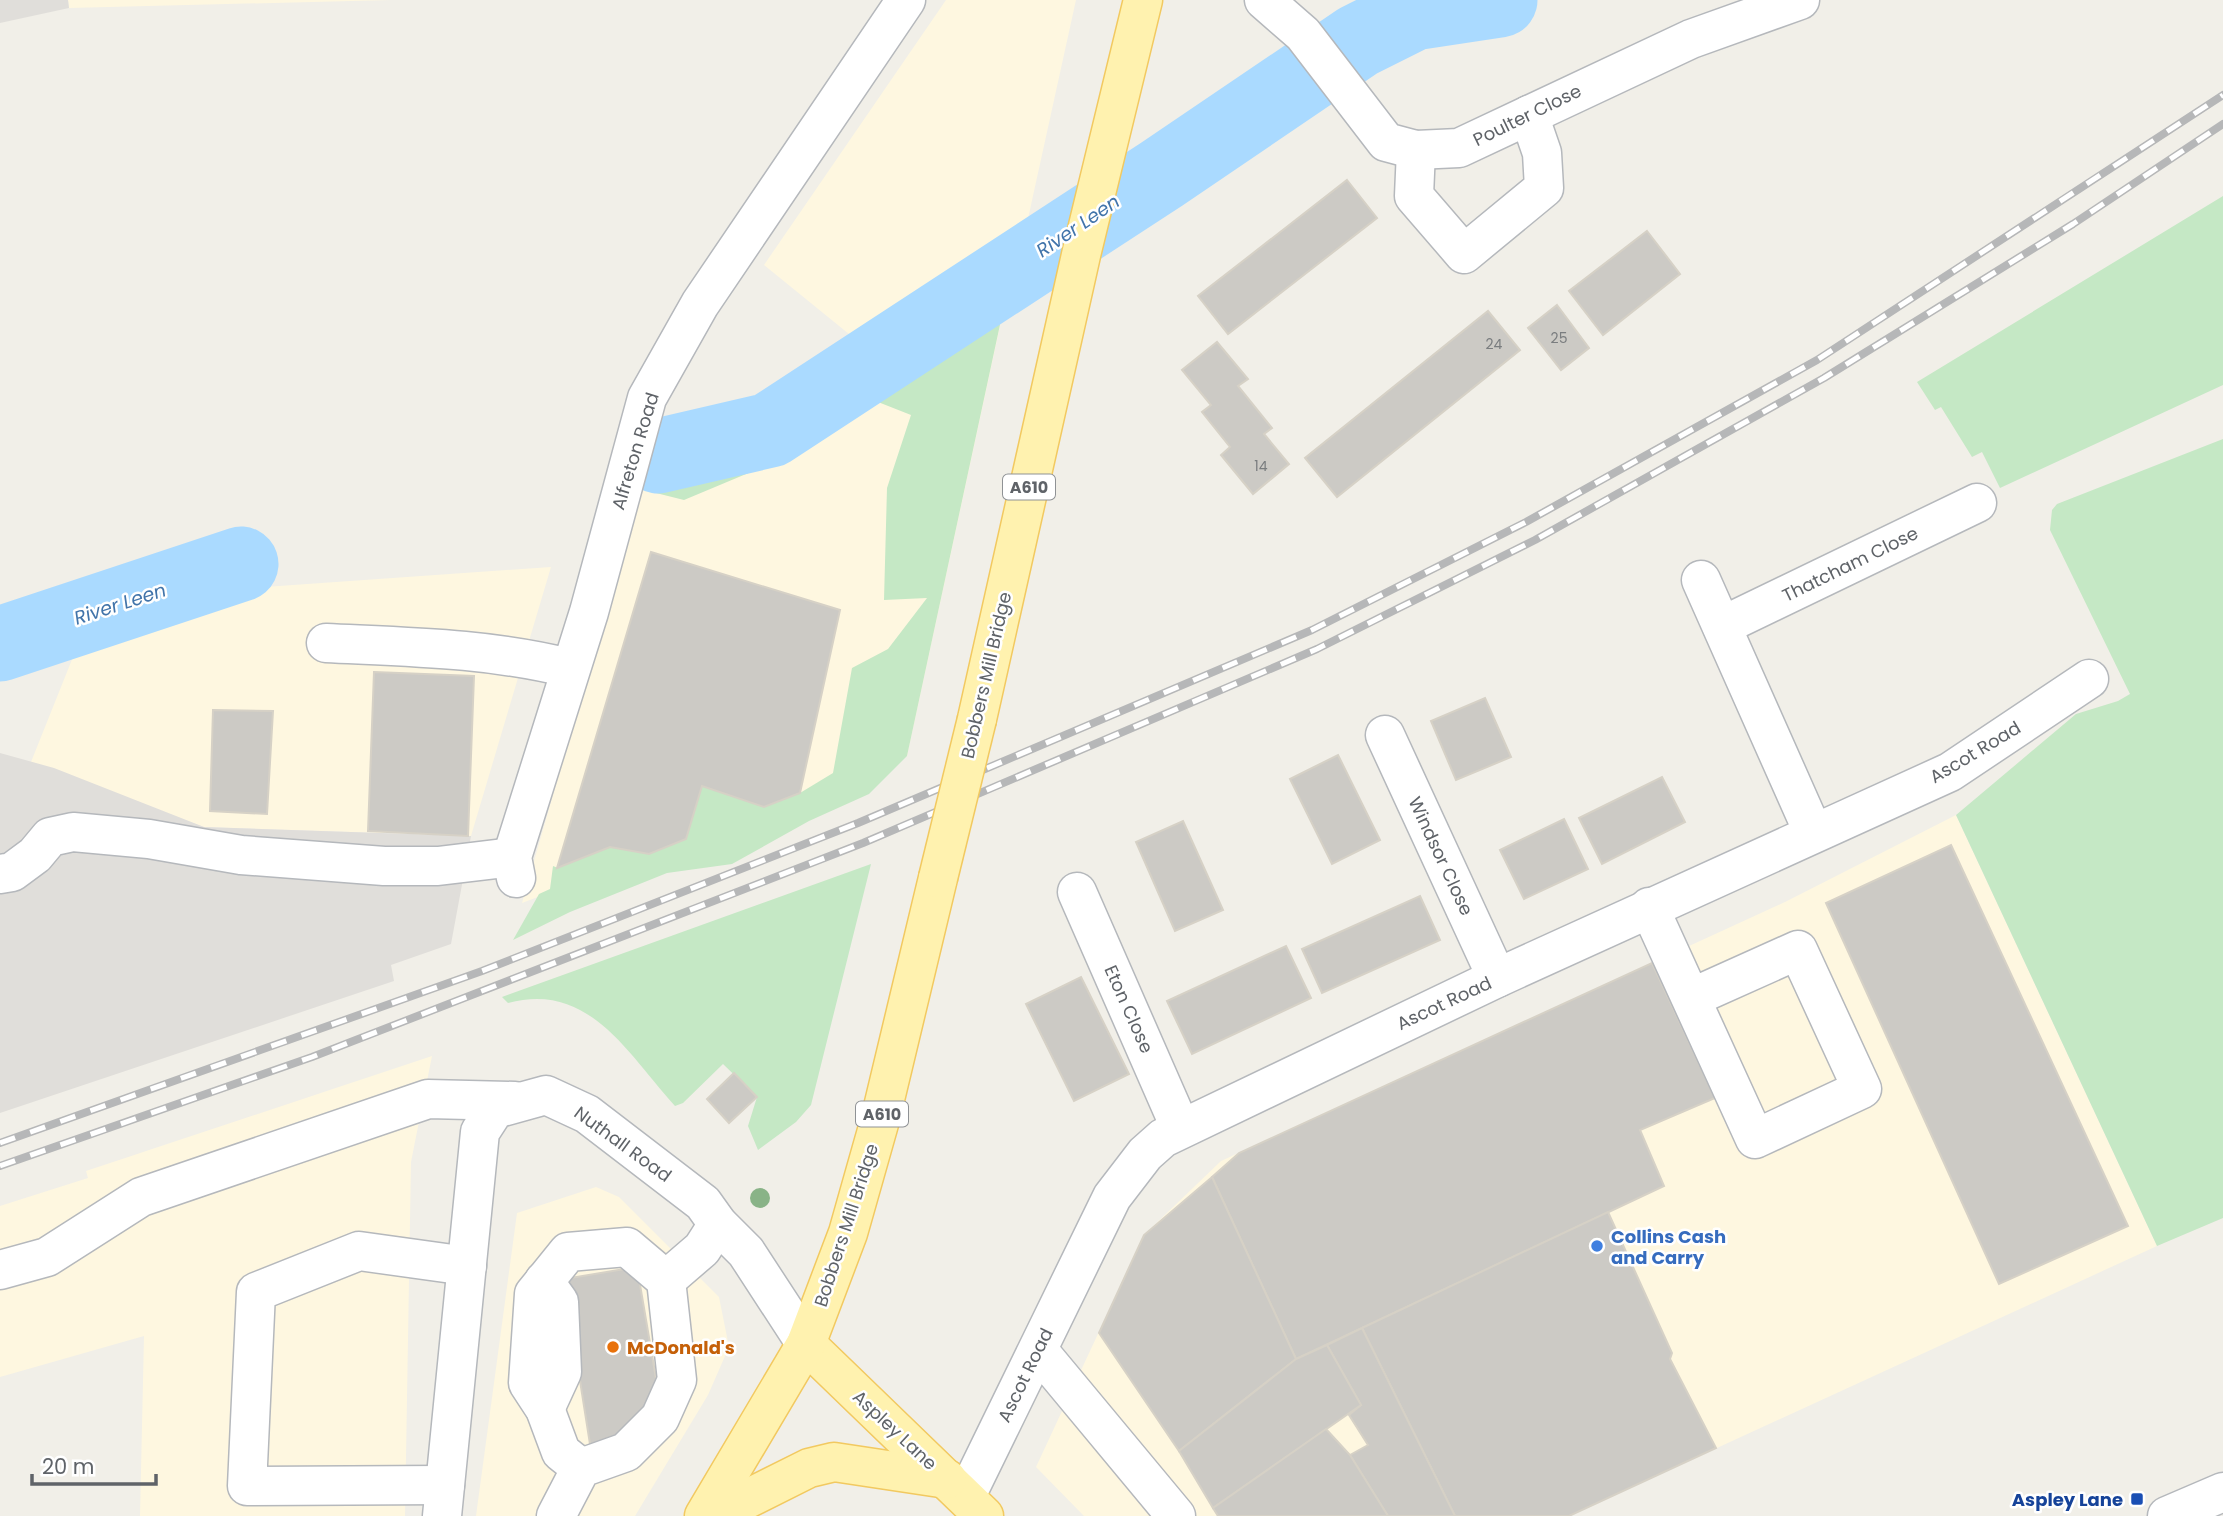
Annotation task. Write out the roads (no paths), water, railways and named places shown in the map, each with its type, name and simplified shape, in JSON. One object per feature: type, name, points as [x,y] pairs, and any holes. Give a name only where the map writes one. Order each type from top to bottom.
[{"type":"main road","name":"Bobbers Mill Bridge","points":[[806,1344],[848,1233],[877,1132],[977,719],[1081,255],[1143,0]]},
{"type":"main road","name":"Aspley Lane","points":[[806,1344],[966,1497]]},
{"type":"main road","name":"A610","points":[[704,1516],[806,1344]]},
{"type":"main road","points":[[713,1516],[809,1468],[834,1462],[966,1497]]},
{"type":"street","name":"Alfreton Road","points":[[0,874],[12,872],[35,855],[50,837],[73,832],[149,839],[241,855],[384,866],[514,867],[569,667],[589,612],[647,398],[700,304],[906,0]]},
{"type":"street","name":"Poulter Close","points":[[1264,0],[1303,34],[1386,142],[1416,150],[1459,148],[1691,39],[1800,0]]},
{"type":"street","points":[[1416,150],[1414,196],[1464,254],[1544,188],[1542,153],[1529,116]]},
{"type":"street","name":"Thatcham Close","points":[[1722,626],[1977,503]]},
{"type":"street","points":[[1701,580],[1813,832]]},
{"type":"street","points":[[326,643],[475,650],[569,667]]},
{"type":"street","name":"Ascot Road","points":[[966,1497],[1112,1197],[1145,1154],[1180,1127],[1650,907],[1950,772],[2089,679]]},
{"type":"street","name":"Windsor Close","points":[[1385,735],[1497,978]]},
{"type":"street","name":"Eton Close","points":[[1077,892],[1180,1127]]},
{"type":"street","points":[[1650,907],[1691,998],[1755,1139],[1862,1089],[1798,950],[1691,998]]},
{"type":"street","name":"Nuthall Road","points":[[443,1501],[480,1132],[495,1109],[515,1101],[546,1095],[587,1114],[703,1203],[718,1224],[746,1252],[806,1344]]},
{"type":"street","points":[[0,1270],[47,1257],[141,1197],[428,1099],[515,1101]]},
{"type":"street","points":[[666,1280],[702,1249],[718,1224]]},
{"type":"street","points":[[556,1516],[581,1468],[626,1452],[660,1418],[677,1380],[666,1280],[627,1247],[568,1252],[544,1281],[559,1302],[562,1372],[545,1409],[561,1452],[581,1468]]},
{"type":"street","points":[[443,1501],[247,1486],[256,1292],[359,1251],[467,1266]]},
{"type":"street","points":[[1038,1350],[1176,1516]]},
{"type":"street","points":[[2167,1516],[2223,1492]]},
{"type":"waterway","name":"River Leen","points":[[658,456],[770,430],[1162,174],[1358,41],[1414,13],[1500,0]]},
{"type":"waterway","name":"River Leen","points":[[0,644],[241,564]]},
{"type":"railway","points":[[0,1143],[482,971],[858,823],[1312,630],[1526,522],[1817,360],[2223,95]]},
{"type":"railway","points":[[0,1166],[312,1057],[863,843],[1317,649],[1535,540],[1824,378],[2073,224],[2223,124]]},
{"type":"place","name":"Collins Cash and Carry","points":[[1597,1246]]},
{"type":"place","name":"McDonald's","points":[[613,1347]]},
{"type":"place","name":"Aspley Lane","points":[[2137,1499]]}]
